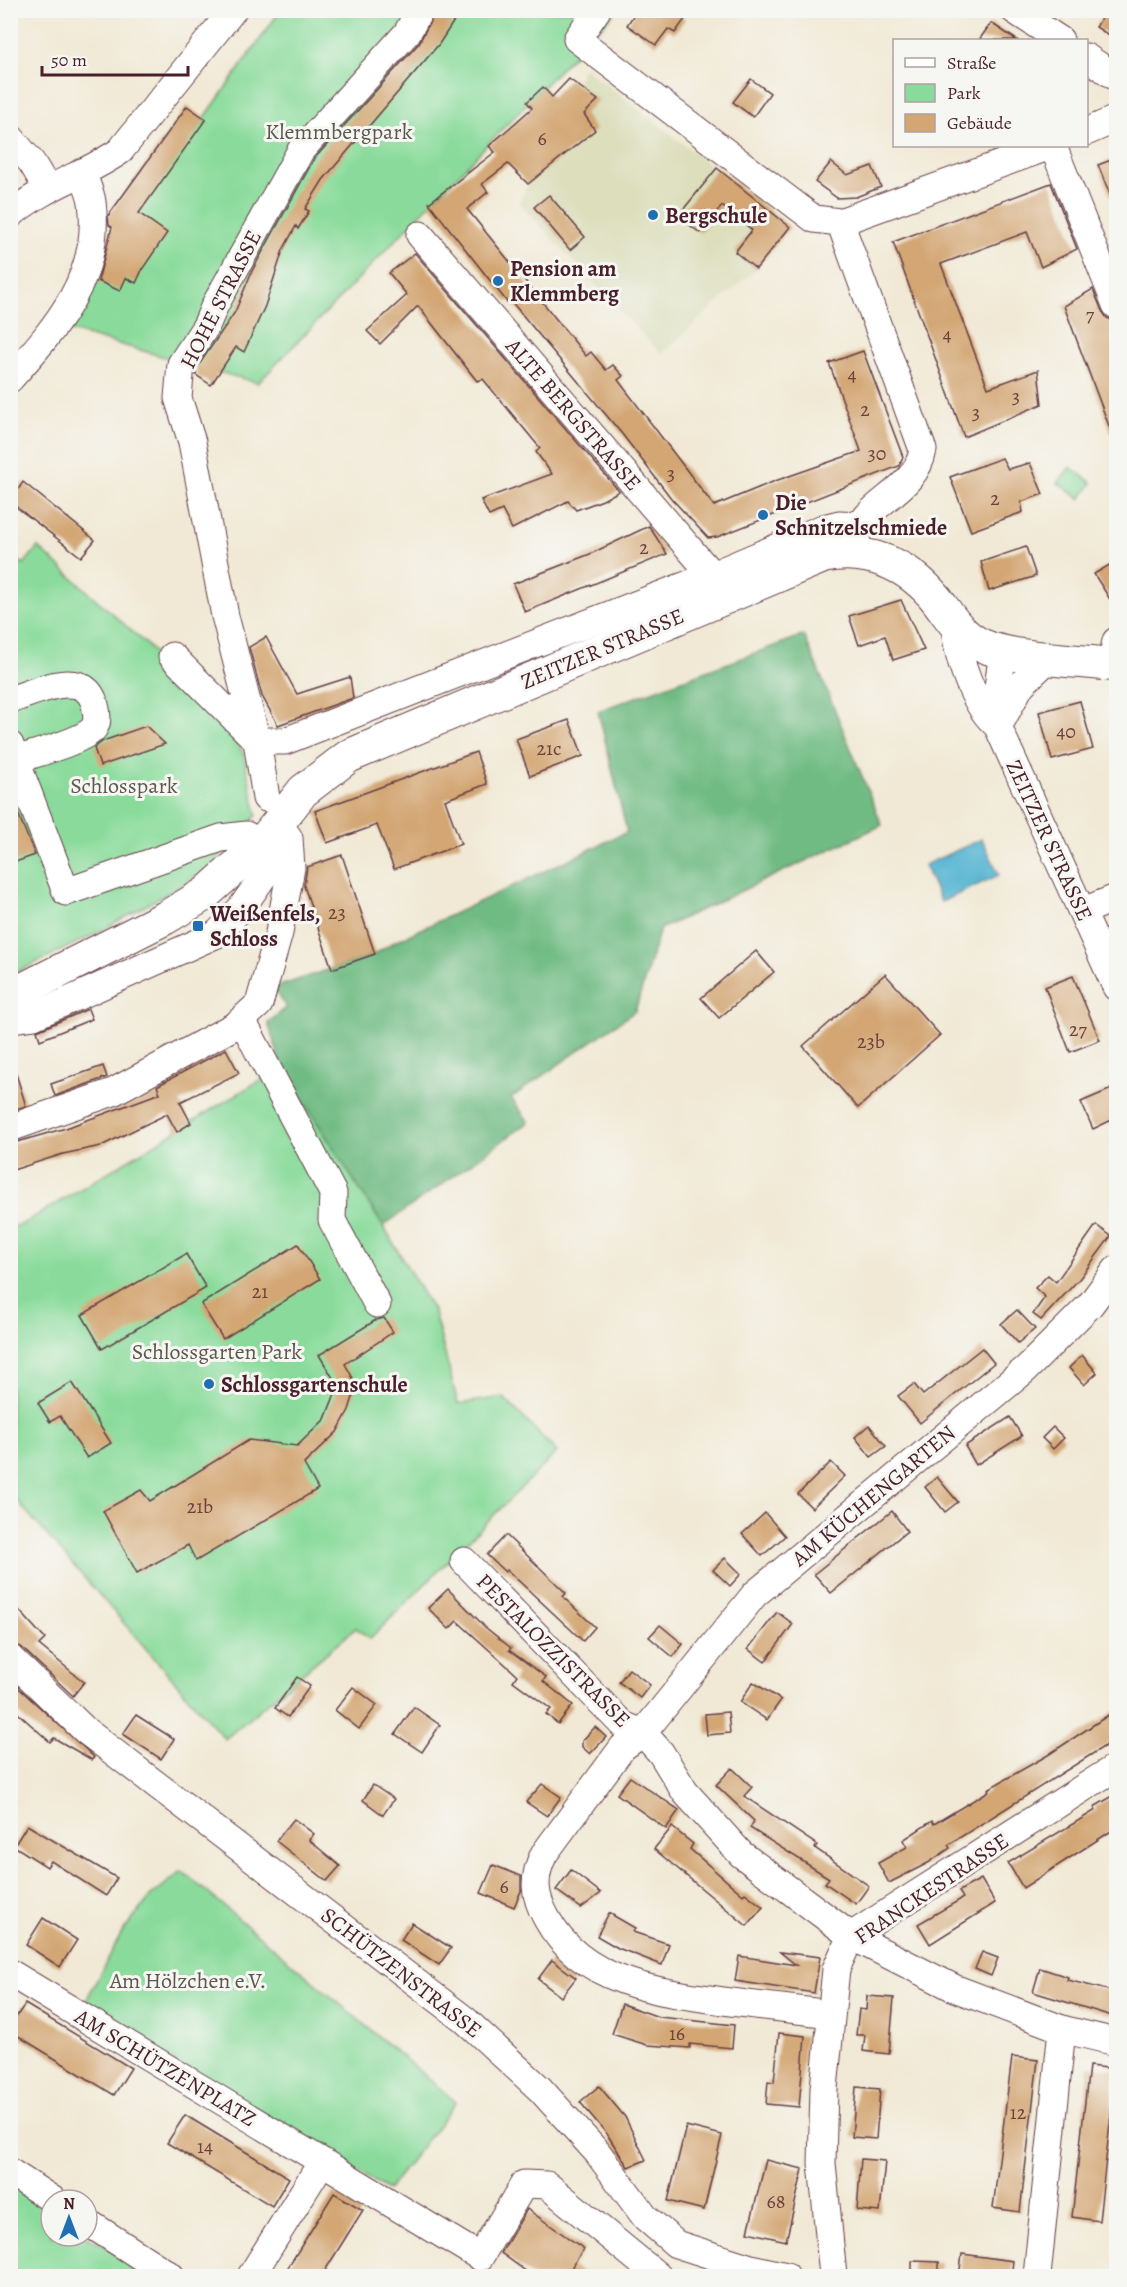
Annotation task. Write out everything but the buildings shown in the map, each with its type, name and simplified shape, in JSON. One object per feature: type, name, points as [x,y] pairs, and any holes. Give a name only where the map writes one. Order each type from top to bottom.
[{"type":"main road","name":"ZEITZER STRASSE","points":[[10,996],[165,918],[205,894],[269,822],[303,791],[349,756],[717,586],[824,555],[858,539],[882,559],[909,574],[936,599],[955,626],[979,644],[1003,651]]},
{"type":"main road","points":[[1003,651],[1050,657],[1115,656]]},
{"type":"street","points":[[10,215],[47,188],[110,158],[126,145],[233,10]]},
{"type":"street","name":"HOHE STRASSE","points":[[10,1019],[34,1016],[217,934],[242,907],[266,874],[269,822],[257,741],[225,616],[192,441],[178,398],[181,364],[206,326],[220,296],[301,150],[407,33],[420,10]]},
{"type":"street","points":[[597,10],[577,39],[814,219],[840,222],[1049,147]]},
{"type":"street","points":[[1014,10],[1058,39]]},
{"type":"street","points":[[1088,58],[1116,76]]},
{"type":"street","points":[[1088,131],[1116,118]]},
{"type":"street","points":[[10,137],[34,165],[47,188]]},
{"type":"street","points":[[1052,147],[1116,305]]},
{"type":"street","points":[[10,379],[57,327],[80,286],[89,253],[92,202],[81,172]]},
{"type":"street","points":[[840,222],[923,450],[920,467],[903,487],[867,516],[858,539]]},
{"type":"street","name":"ALTE BERGSTRASSE","points":[[420,235],[717,586]]},
{"type":"street","name":"ZEITZER STRASSE","points":[[257,741],[285,741],[717,586]]},
{"type":"street","name":"ZEITZER STRASSE","points":[[955,626],[956,648],[985,717],[998,727]]},
{"type":"street","name":"ZEITZER STRASSE","points":[[1003,651],[995,709],[998,727],[1116,987]]},
{"type":"street","points":[[172,656],[257,741]]},
{"type":"street","points":[[998,727],[1021,685],[1050,657]]},
{"type":"street","points":[[10,700],[52,686],[73,683],[87,689],[94,703],[97,716],[94,728],[84,736],[13,752],[66,892],[221,838],[246,835],[269,822],[290,838],[291,868],[279,933],[259,1004],[242,1020],[113,1092],[10,1128]]},
{"type":"street","points":[[1083,911],[1116,898]]},
{"type":"street","points":[[242,1020],[333,1192],[332,1220],[377,1304]]},
{"type":"street","name":"AM KÜCHENGARTEN","points":[[831,2014],[657,1992],[604,1973],[573,1951],[552,1929],[542,1910],[535,1873],[544,1854],[623,1747],[643,1733],[755,1594],[1026,1369],[1090,1305],[1116,1269]]},
{"type":"street","name":"PESTALOZZISTRASSE","points":[[464,1561],[623,1725],[643,1733],[661,1753],[685,1792],[741,1854],[851,1936],[954,1988],[1062,2029],[1116,2042]]},
{"type":"street","name":"SCHÜTZENSTRASSE","points":[[10,1658],[86,1731],[464,2019],[540,2089],[597,2152],[645,2217],[676,2244],[786,2277]]},
{"type":"street","name":"FRANCKESTRASSE","points":[[833,2277],[822,2163],[824,2088],[836,1969],[851,1936],[1116,1767]]},
{"type":"street","name":"AM SCHÜTZENPLATZ","points":[[10,1973],[480,2257],[524,2184],[548,2185],[658,2277]]},
{"type":"street","points":[[1037,2277],[1062,2029]]},
{"type":"street","points":[[251,2277],[322,2162]]},
{"type":"street","points":[[10,2172],[39,2191]]},
{"type":"street","points":[[99,2230],[171,2277]]},
{"type":"shaded area","name":"Bergschule","points":[[584,67],[790,227],[756,269],[661,354],[519,203]]},
{"type":"green space","name":"Klemmbergpark","points":[[280,11],[616,11],[258,383],[57,327]]},
{"type":"green space","points":[[1070,467],[1092,483],[1080,499],[1058,483]]},
{"type":"green space","name":"Schlosspark","points":[[38,547],[144,642],[229,731],[243,753],[257,815],[213,864],[187,882],[95,934],[11,975],[10,556],[24,564]]},
{"type":"green space","points":[[804,635],[882,825],[660,929],[635,1011],[511,1098],[529,1122],[383,1226],[282,1067],[268,1023],[286,1007],[274,988],[375,954],[394,942],[627,832],[598,711]]},
{"type":"green space","name":"Schlossgarten Park","points":[[282,1067],[383,1226],[434,1312],[458,1404],[503,1397],[557,1452],[370,1639],[356,1628],[225,1739],[11,1494],[10,1227],[21,1225]]},
{"type":"green space","name":"Am Hölzchen e.V.","points":[[182,1871],[456,2102],[388,2190],[82,2008],[123,1931],[151,1896]]},
{"type":"green space","points":[[10,2166],[39,2190],[39,2248],[99,2248],[99,2243],[157,2276],[11,2276]]},
{"type":"water","points":[[982,839],[999,875],[941,902],[924,865]]},
{"type":"place","name":"Bergschule","points":[[653,215]]},
{"type":"place","name":"Pension am Klemmberg","points":[[498,281]]},
{"type":"place","name":"Die Schnitzelschmiede","points":[[763,515]]},
{"type":"place","name":"Weißenfels, Schloss","points":[[198,926]]},
{"type":"place","name":"Schlossgartenschule","points":[[209,1384]]}]
